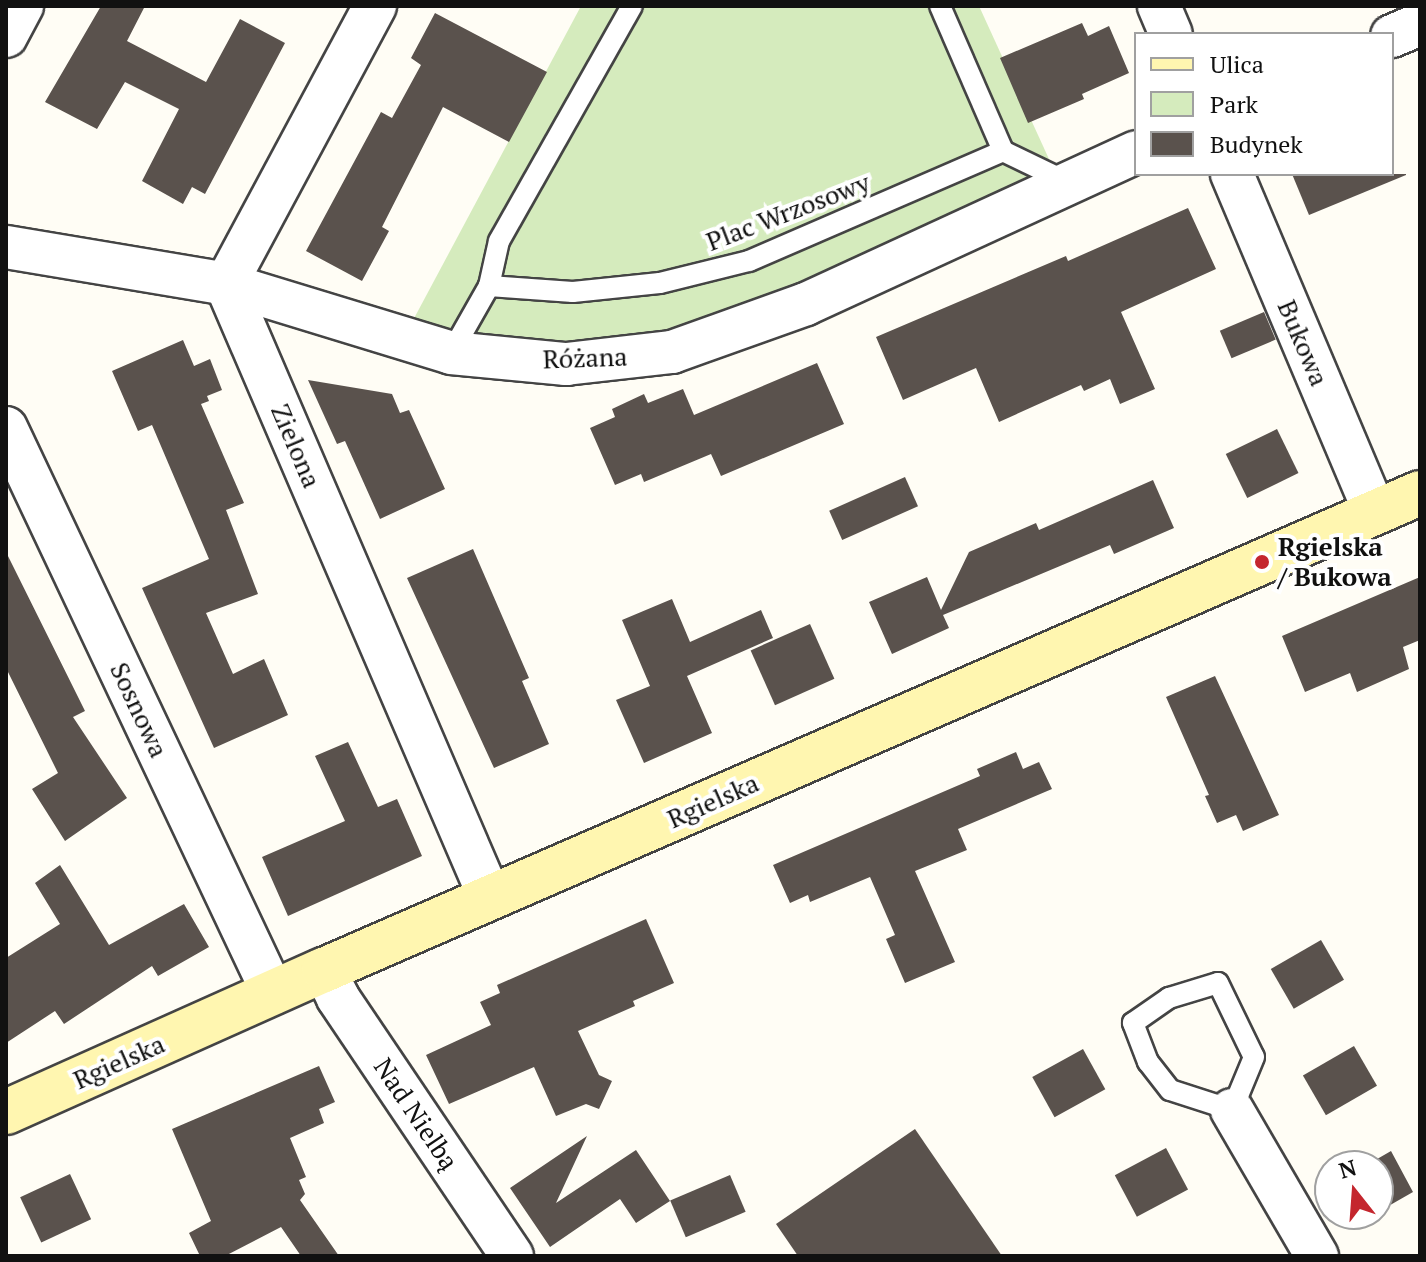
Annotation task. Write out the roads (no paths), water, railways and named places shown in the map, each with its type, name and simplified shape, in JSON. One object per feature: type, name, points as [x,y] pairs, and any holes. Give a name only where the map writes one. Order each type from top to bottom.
[{"type":"street","points":[[6,36],[22,6]]},
{"type":"street","points":[[226,284],[375,6]]},
{"type":"street","points":[[1159,6],[1170,32]]},
{"type":"street","points":[[1394,35],[1420,24]]},
{"type":"street","name":"Różana","points":[[6,247],[226,284],[451,353],[566,364],[672,352],[806,304],[1134,153]]},
{"type":"street","name":"Bukowa","points":[[1233,176],[1375,512]]},
{"type":"street","name":"Zielona","points":[[226,284],[490,898]]},
{"type":"street","name":"Sosnowa","points":[[6,428],[273,993]]},
{"type":"street","name":"Rgielska","points":[[6,1112],[324,970],[1420,493]]},
{"type":"street","name":"Nad Nielbą","points":[[324,970],[338,998],[512,1256]]},
{"type":"street","points":[[1232,1110],[1317,1256]]},
{"type":"lane","points":[[451,353],[489,286],[499,241],[632,6]]},
{"type":"lane","points":[[940,6],[1003,151],[1067,182]]},
{"type":"lane","name":"Plac Wrzosowy","points":[[489,286],[573,292],[660,283],[749,261],[1003,151]]},
{"type":"lane","points":[[1218,983],[1254,1057],[1232,1110],[1170,1090],[1148,1062],[1133,1023],[1169,998],[1218,983]]},
{"type":"place","name":"Rgielska / Bukowa","points":[[1262,562]]}]
